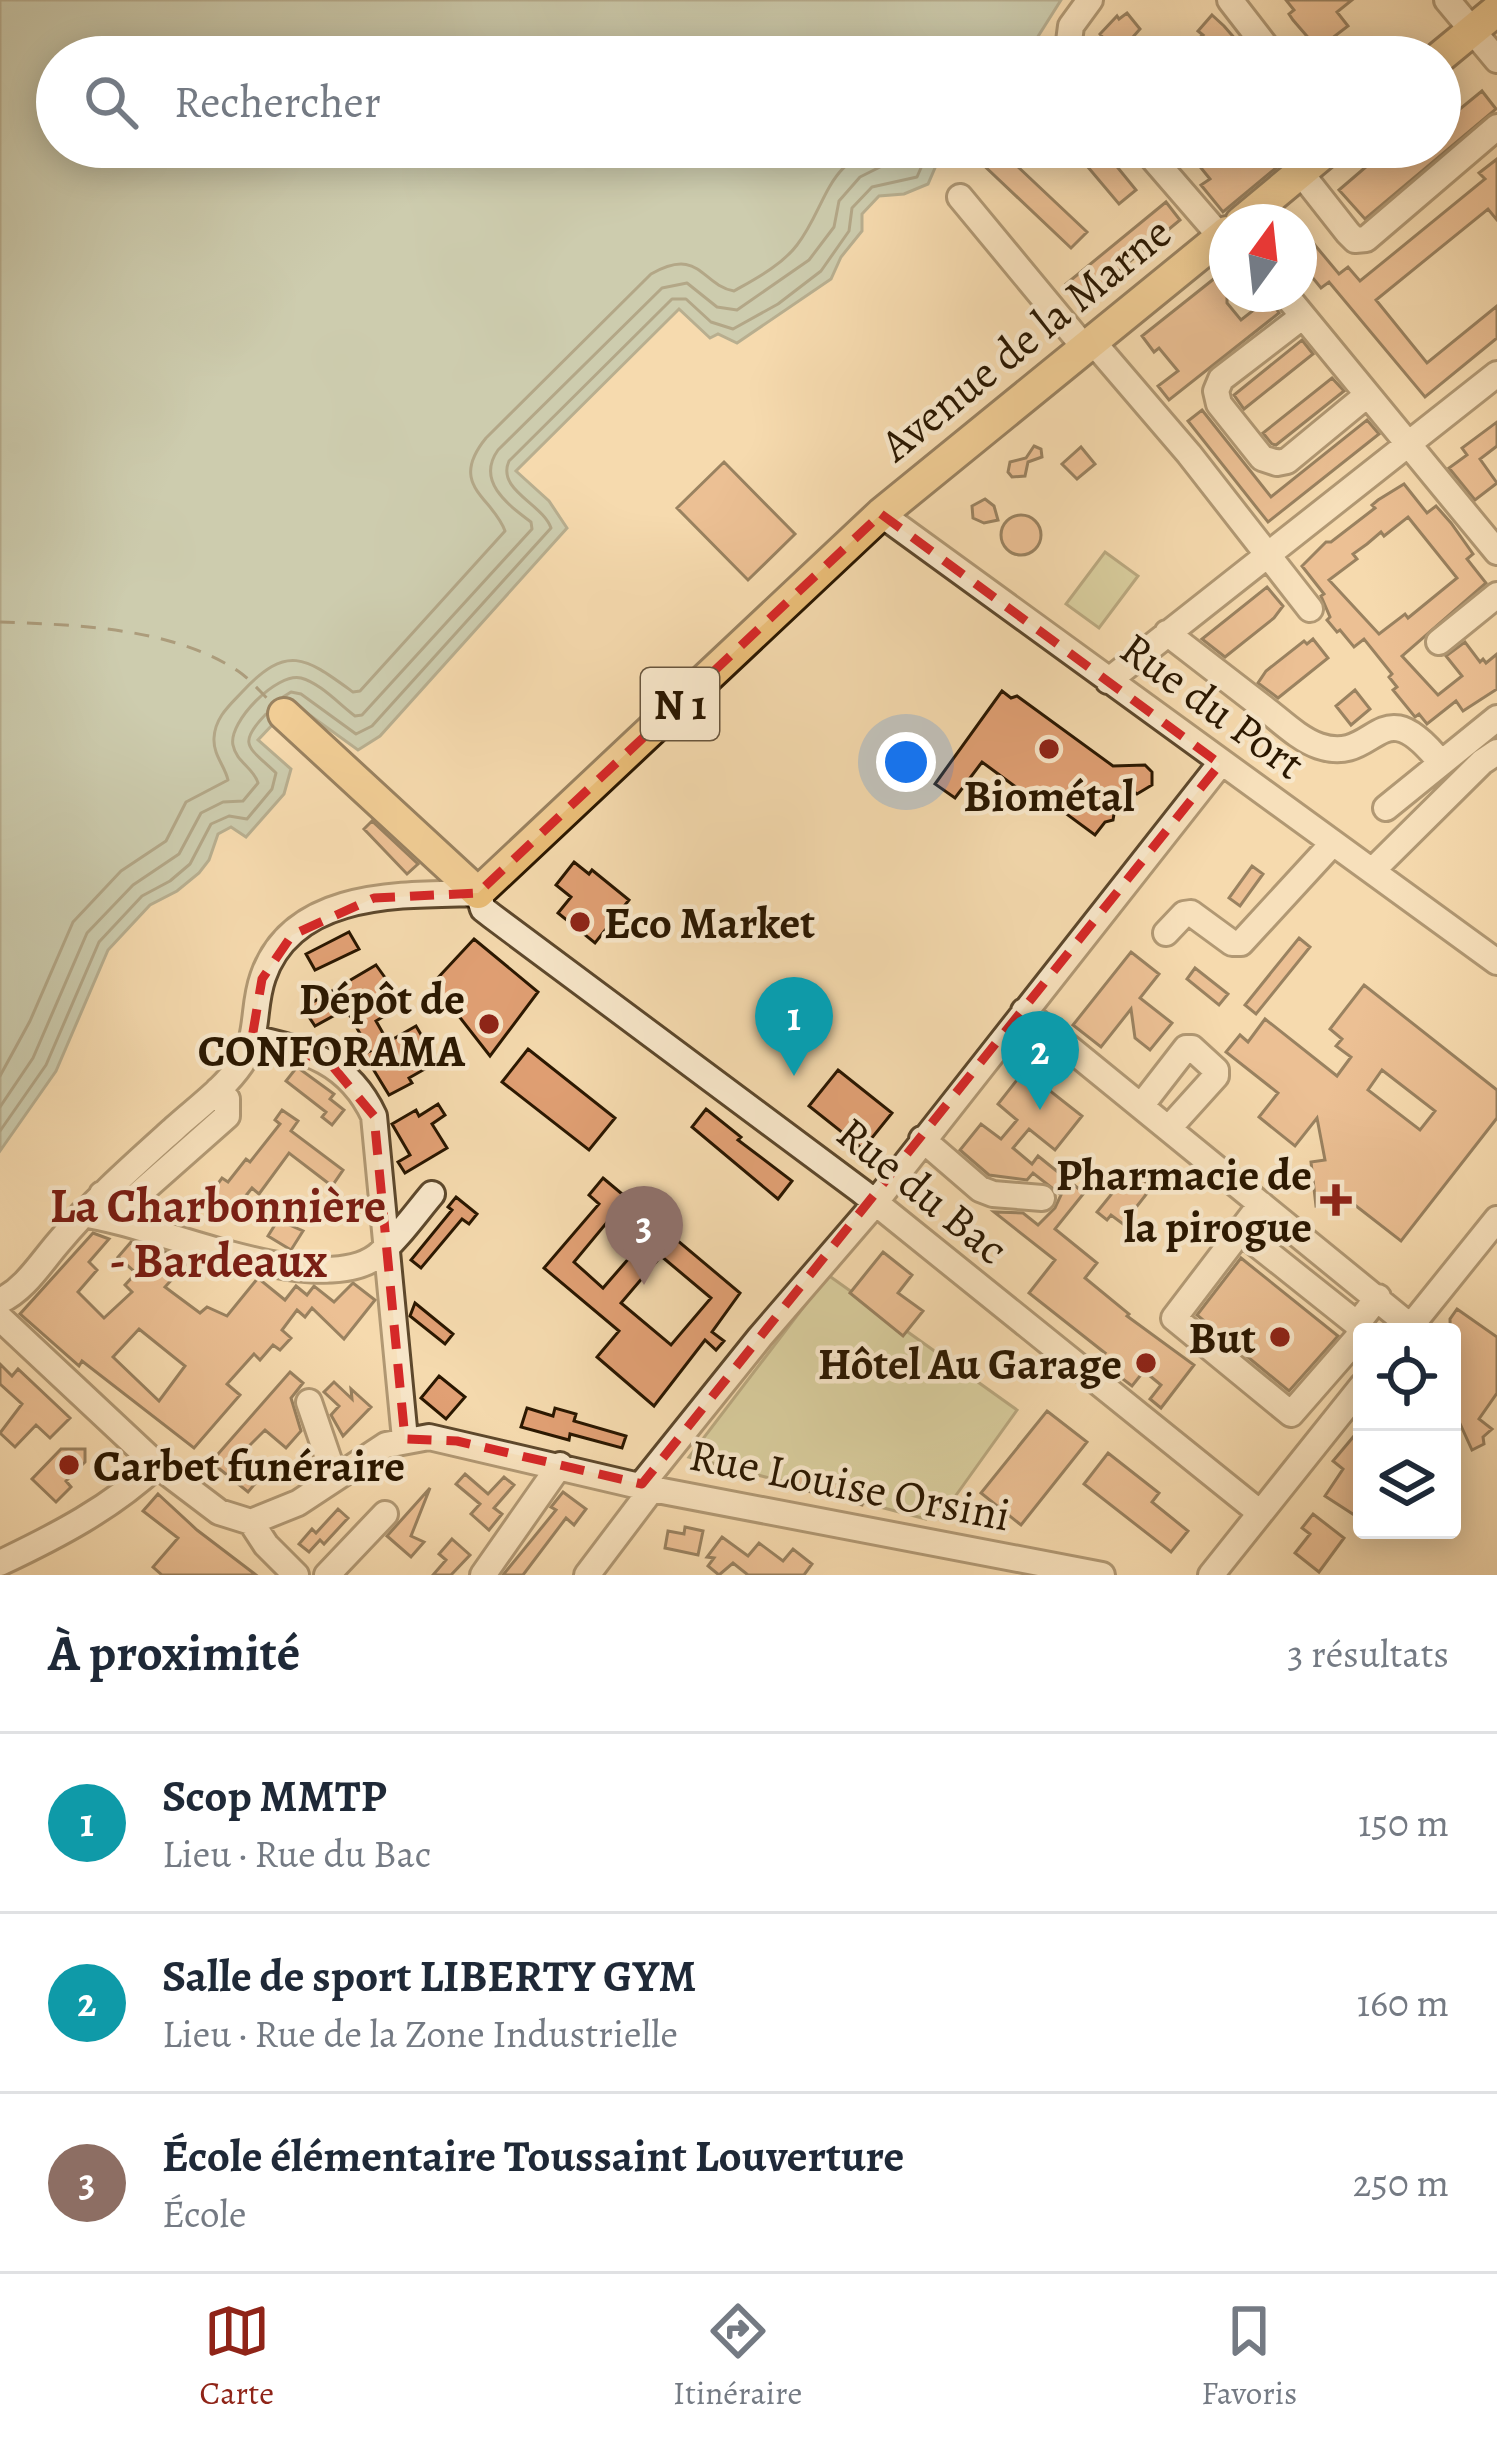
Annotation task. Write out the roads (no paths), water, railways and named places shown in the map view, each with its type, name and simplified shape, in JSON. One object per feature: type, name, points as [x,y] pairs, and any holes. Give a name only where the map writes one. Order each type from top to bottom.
[{"type":"main road","points":[[1461,39],[1497,10]]},
{"type":"main road","name":"N 1","points":[[1261,204],[1305,168]]},
{"type":"main road","name":"Avenue de la Marne","points":[[881,514],[1209,246]]},
{"type":"main road","name":"N 1","points":[[478,893],[881,514]]},
{"type":"main road","points":[[284,714],[478,893]]},
{"type":"street","points":[[1070,36],[1071,26],[1090,0]]},
{"type":"street","points":[[1230,0],[1258,36]]},
{"type":"street","points":[[1447,0],[1497,60]]},
{"type":"street","points":[[1461,158],[1497,127]]},
{"type":"street","points":[[1165,168],[1209,211]]},
{"type":"street","points":[[1300,172],[1355,240],[1366,239],[1449,168]]},
{"type":"street","points":[[960,197],[1267,552],[1310,609]]},
{"type":"street","points":[[1300,312],[1497,552]]},
{"type":"street","points":[[1303,316],[1221,379],[1216,391],[1219,404],[1262,458],[1287,461],[1366,395]]},
{"type":"street","points":[[1108,681],[1497,374]]},
{"type":"street","name":"Rue du Port","points":[[881,514],[1497,962]]},
{"type":"street","points":[[1439,642],[1497,595]]},
{"type":"street","points":[[1166,633],[1314,744],[1345,748],[1384,728],[1398,727],[1420,737],[1441,763]]},
{"type":"street","points":[[1386,808],[1497,718]]},
{"type":"street","points":[[1373,870],[1492,763]]},
{"type":"street","points":[[586,1575],[647,1486],[1220,764]]},
{"type":"street","points":[[1166,933],[1191,913],[1232,943],[1241,943],[1333,843]]},
{"type":"street","points":[[0,1301],[20,1288],[82,1214],[218,1090],[245,1058],[258,1025],[262,979],[292,935],[333,910],[392,894],[422,880],[443,862]]},
{"type":"street","points":[[392,894],[478,893]]},
{"type":"street","name":"Rue du Bac","points":[[478,893],[483,908],[507,928],[874,1202],[1259,1512]]},
{"type":"street","points":[[1024,1011],[1150,1095],[1186,1108]]},
{"type":"street","points":[[0,1318],[157,1465],[200,1493],[219,1512],[251,1522],[298,1503],[386,1445],[405,1439],[377,1131],[362,1091],[315,1054],[252,1038]]},
{"type":"street","points":[[1150,1095],[1186,1048],[1192,1048],[1216,1073],[1169,1128]]},
{"type":"street","points":[[1150,1095],[1169,1128],[1378,1297],[1402,1323]]},
{"type":"street","points":[[922,1139],[980,1189],[1042,1198]]},
{"type":"street","points":[[82,1214],[111,1217],[254,1260],[330,1270],[375,1257],[432,1194]]},
{"type":"street","points":[[1261,1204],[1176,1313],[1175,1322],[1291,1414],[1353,1343]]},
{"type":"street","points":[[1413,1323],[1497,1219]]},
{"type":"street","points":[[1239,1230],[1356,1323]]},
{"type":"street","points":[[1358,1323],[1378,1297]]},
{"type":"street","points":[[1210,1575],[1353,1397]]},
{"type":"street","points":[[309,1402],[335,1478]]},
{"type":"street","name":"Rue Louise Orsini","points":[[405,1439],[457,1441],[647,1486],[1102,1575]]},
{"type":"street","points":[[0,1563],[62,1534],[113,1502],[157,1465]]},
{"type":"street","points":[[483,1575],[560,1465]]},
{"type":"street","points":[[326,1575],[385,1514]]},
{"type":"street","points":[[251,1522],[266,1546],[296,1575]]},
{"type":"water","points":[[0,0],[1061,0],[1038,36],[36,36],[36,168],[935,168],[928,184],[904,194],[879,196],[862,214],[862,231],[831,279],[737,343],[718,334],[710,338],[679,309],[516,471],[549,501],[567,528],[380,736],[358,750],[293,703],[258,740],[291,769],[284,794],[246,837],[231,827],[218,834],[199,873],[150,905],[108,950],[56,1071],[0,1151]]},
{"type":"place","name":"Biométal","points":[[1049,749]]},
{"type":"place","name":"Eco Market","points":[[580,922]]},
{"type":"place","name":"Dépôt de CONFORAMA","points":[[489,1024]]},
{"type":"place","name":"Scop MMTP","points":[[794,1076]]},
{"type":"place","name":"Salle de sport LIBERTY GYM","points":[[1040,1110]]},
{"type":"place","name":"Pharmacie de la pirogue","points":[[1336,1200]]},
{"type":"place","name":"École élémentaire Toussaint Louverture","points":[[644,1285]]},
{"type":"place","name":"But","points":[[1280,1337]]},
{"type":"place","name":"Hôtel Au Garage","points":[[1146,1363]]},
{"type":"place","name":"Carbet funéraire","points":[[69,1465]]},
{"type":"district","name":"La Charbonnière - Bardeaux","points":[[218,1232]]}]
